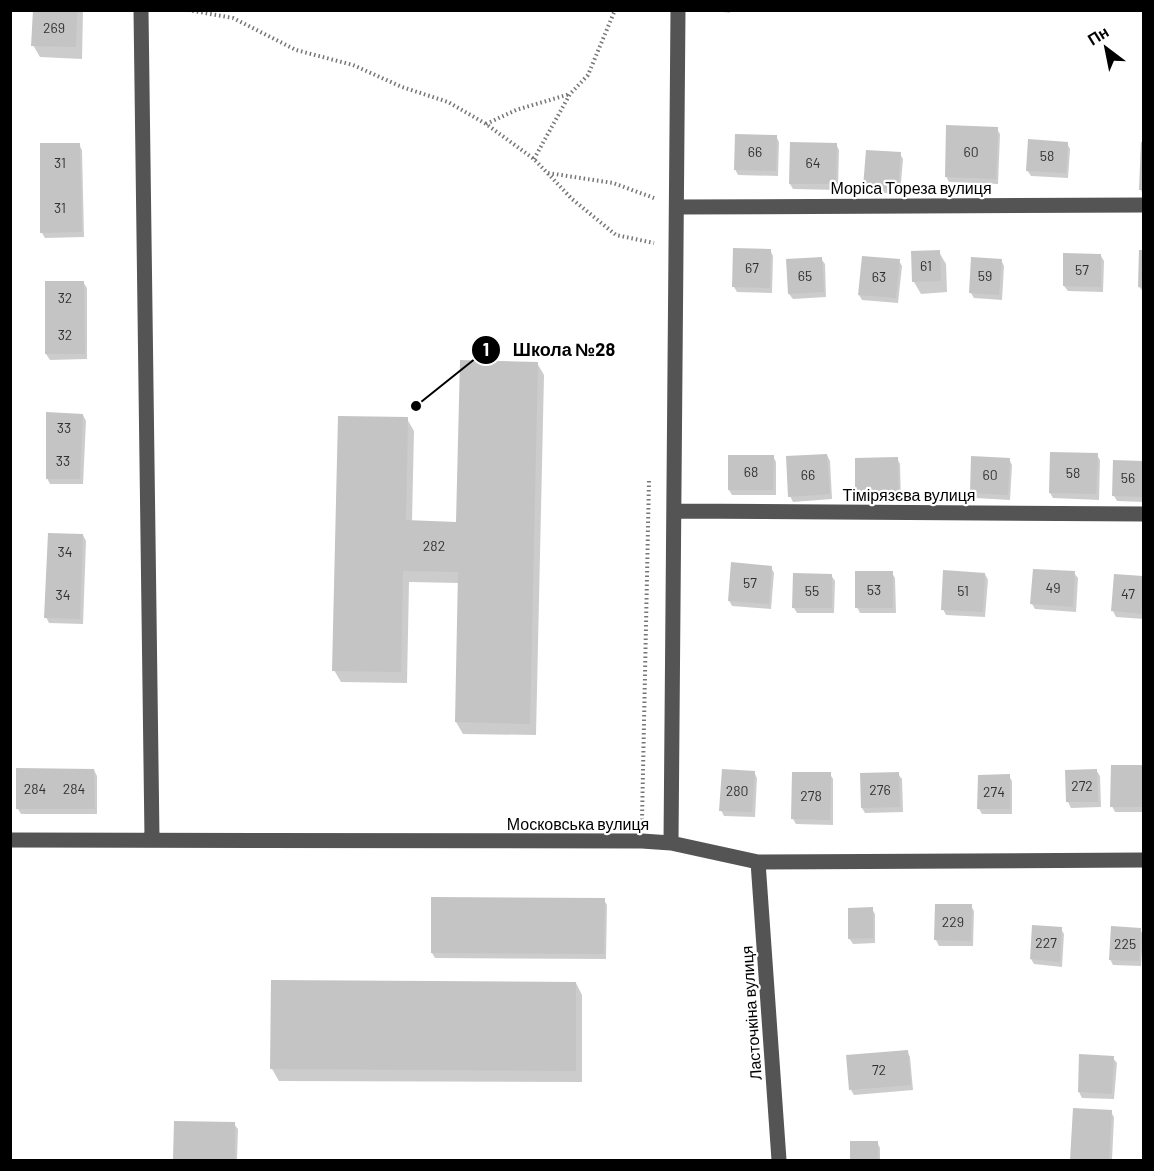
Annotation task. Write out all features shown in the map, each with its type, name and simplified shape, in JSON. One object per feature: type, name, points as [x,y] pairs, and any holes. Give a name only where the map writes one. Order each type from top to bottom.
[{"type":"street","points":[[141,10],[152,838]]},
{"type":"street","points":[[671,843],[678,10]]},
{"type":"street","name":"Моріса Тореза вулиця","points":[[678,207],[1143,205]]},
{"type":"street","name":"Тімірязєва вулиця","points":[[674,511],[1143,514]]},
{"type":"street","name":"Московська вулиця","points":[[10,840],[152,838],[671,843],[758,862],[1143,860]]},
{"type":"street","name":"Ласточкіна вулиця","points":[[758,862],[779,1161]]},
{"type":"path","points":[[188,10],[233,18],[296,50],[353,65],[402,87],[448,102],[486,124],[534,159],[572,199],[616,235],[654,243]]},
{"type":"path","points":[[534,159],[570,94],[588,75],[615,10]]},
{"type":"path","points":[[486,124],[516,110],[570,94]]},
{"type":"path","points":[[547,173],[613,183],[655,198]]},
{"type":"building","points":[[33,10],[77,10],[76,47],[31,46]]},
{"type":"building","points":[[946,125],[998,127],[996,179],[945,177]]},
{"type":"building","points":[[735,134],[777,135],[776,171],[734,170]]},
{"type":"building","points":[[1028,139],[1068,142],[1066,173],[1026,171]]},
{"type":"building","points":[[790,142],[837,143],[836,184],[789,184]]},
{"type":"building","points":[[1141,142],[1143,142],[1143,190],[1139,190]]},
{"type":"building","points":[[40,143],[80,143],[82,232],[40,233]]},
{"type":"building","points":[[866,150],[901,152],[898,189],[863,187]]},
{"type":"building","points":[[733,248],[771,249],[770,288],[732,287]]},
{"type":"building","points":[[940,250],[941,281],[912,282],[911,251]]},
{"type":"building","points":[[1139,250],[1143,250],[1143,287],[1138,287]]},
{"type":"building","points":[[1063,253],[1101,254],[1101,287],[1063,286]]},
{"type":"building","points":[[862,256],[900,259],[896,298],[858,295]]},
{"type":"building","points":[[822,257],[824,292],[788,294],[786,259]]},
{"type":"building","points":[[971,257],[1002,259],[999,295],[969,293]]},
{"type":"building","points":[[45,281],[84,281],[85,354],[45,354]]},
{"type":"building","points":[[460,360],[538,362],[530,724],[455,722],[458,572],[403,571],[401,672],[332,671],[338,416],[408,417],[406,520],[456,522]]},
{"type":"building","points":[[46,412],[83,414],[80,479],[46,479]]},
{"type":"building","points":[[1050,452],[1098,453],[1096,494],[1049,493]]},
{"type":"building","points":[[827,454],[830,494],[788,497],[786,456]]},
{"type":"building","points":[[728,455],[774,455],[773,490],[728,490]]},
{"type":"building","points":[[971,456],[1010,458],[1008,495],[970,493]]},
{"type":"building","points":[[898,457],[899,497],[855,498],[855,458]]},
{"type":"building","points":[[1113,460],[1143,461],[1143,497],[1112,496]]},
{"type":"building","points":[[48,533],[83,534],[80,619],[44,618]]},
{"type":"building","points":[[731,562],[772,566],[769,604],[728,601]]},
{"type":"building","points":[[1033,569],[1075,571],[1073,607],[1030,604]]},
{"type":"building","points":[[943,570],[985,573],[983,612],[941,610]]},
{"type":"building","points":[[855,571],[893,571],[893,608],[855,608]]},
{"type":"building","points":[[793,573],[832,574],[832,608],[792,608]]},
{"type":"building","points":[[1114,574],[1143,576],[1143,614],[1111,611]]},
{"type":"building","points":[[1111,765],[1143,765],[1143,807],[1110,807]]},
{"type":"building","points":[[16,768],[94,769],[95,809],[16,809]]},
{"type":"building","points":[[722,769],[755,771],[752,812],[719,811]]},
{"type":"building","points":[[1097,769],[1098,802],[1066,802],[1065,770]]},
{"type":"building","points":[[792,772],[831,772],[830,820],[791,819]]},
{"type":"building","points":[[899,772],[900,807],[861,808],[860,773]]},
{"type":"building","points":[[1010,774],[1010,809],[977,809],[978,775]]},
{"type":"building","points":[[431,897],[605,898],[604,954],[431,953]]},
{"type":"building","points":[[935,904],[972,904],[971,941],[934,940]]},
{"type":"building","points":[[873,907],[873,938],[848,939],[848,908]]},
{"type":"building","points":[[1032,925],[1062,927],[1060,962],[1030,959]]},
{"type":"building","points":[[1111,926],[1141,928],[1139,961],[1109,960]]},
{"type":"building","points":[[271,980],[576,982],[576,1071],[270,1069]]},
{"type":"building","points":[[908,1050],[911,1085],[849,1090],[846,1055]]},
{"type":"building","points":[[1079,1054],[1114,1056],[1112,1094],[1078,1092]]},
{"type":"building","points":[[1073,1108],[1112,1110],[1109,1160],[1070,1160]]},
{"type":"building","points":[[174,1121],[235,1122],[235,1160],[173,1160]]},
{"type":"building","points":[[850,1141],[878,1141],[878,1160],[850,1160]]},
{"type":"place","name":"Школа №28","points":[[416,406]]}]
